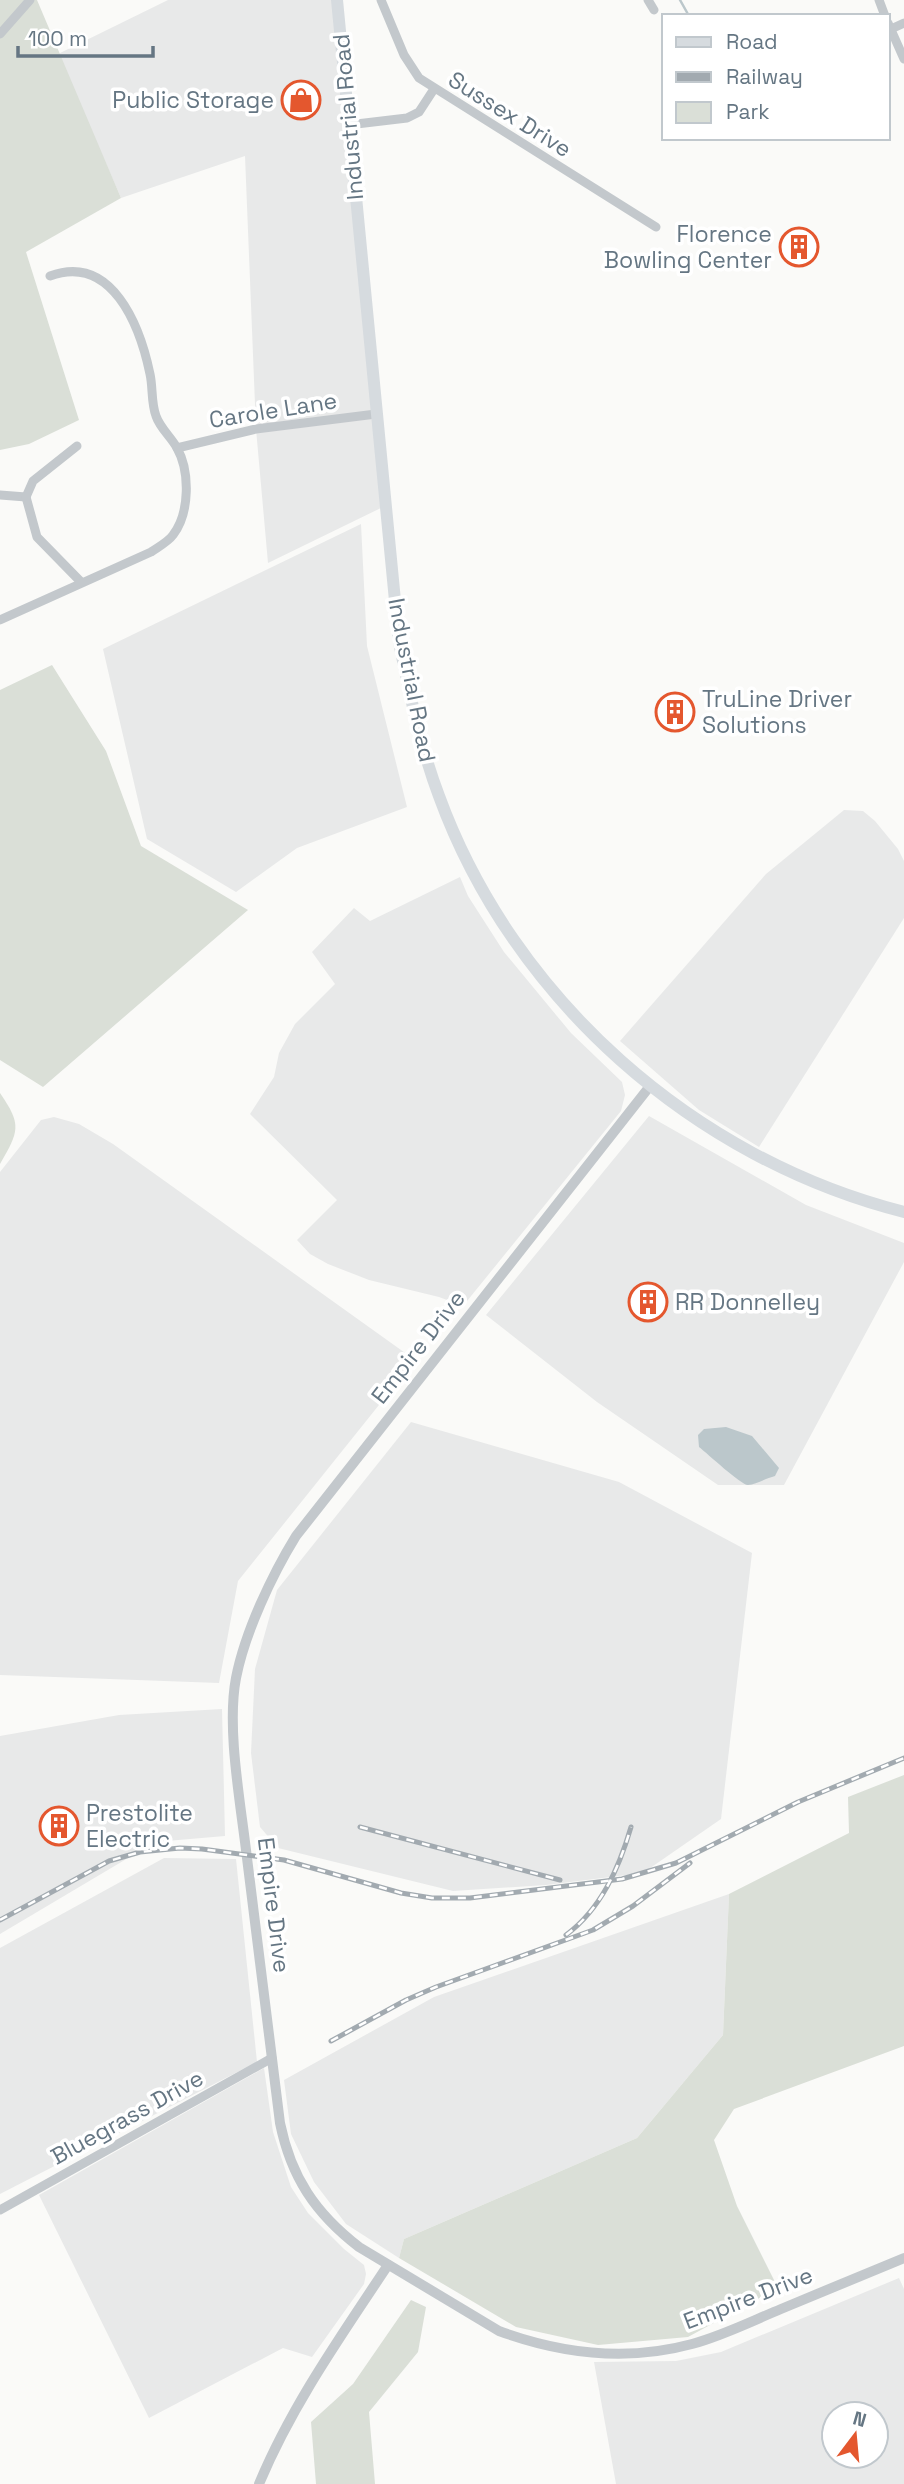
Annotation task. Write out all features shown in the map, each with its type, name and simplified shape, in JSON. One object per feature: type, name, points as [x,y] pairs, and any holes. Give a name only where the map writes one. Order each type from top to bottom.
[{"type":"main road","name":"Industrial Road","points":[[337,0],[399,642],[416,724],[439,798],[460,846],[488,898],[532,965],[592,1033],[650,1086],[720,1133],[794,1172],[844,1194],[904,1212]]},
{"type":"street","points":[[0,34],[30,0]]},
{"type":"street","name":"Sussex Drive","points":[[381,0],[408,64],[419,78],[656,227]]},
{"type":"street","points":[[648,0],[654,10]]},
{"type":"street","points":[[904,23],[890,26],[904,59]]},
{"type":"street","points":[[348,125],[407,118],[419,112],[434,89]]},
{"type":"street","points":[[0,621],[151,552],[172,536],[181,520],[186,494],[183,461],[156,416],[151,377],[142,341],[126,308],[104,281],[83,273],[50,276]]},
{"type":"street","name":"Carole Lane","points":[[177,448],[256,429],[376,414]]},
{"type":"street","points":[[77,446],[33,481],[26,497],[37,537],[81,582]]},
{"type":"street","points":[[0,495],[26,497]]},
{"type":"street","name":"Empire Drive","points":[[650,1086],[310,1517],[281,1561],[263,1599],[236,1678],[235,1757],[285,2147],[300,2183],[313,2203],[343,2235],[499,2331],[557,2349],[610,2354],[654,2352],[710,2338],[904,2258]]},
{"type":"street","name":"Bluegrass Drive","points":[[0,2210],[272,2058]]},
{"type":"street","points":[[259,2484],[298,2404],[388,2265]]},
{"type":"shaded area","points":[[168,0],[337,0],[385,506],[268,563],[256,429],[245,156],[121,198],[58,54]]},
{"type":"shaded area","points":[[361,524],[367,646],[407,807],[297,848],[236,892],[147,839],[103,649]]},
{"type":"shaded area","points":[[844,810],[863,811],[898,849],[904,861],[904,918],[759,1147],[699,1110],[620,1041],[766,874]]},
{"type":"shaded area","points":[[460,877],[468,896],[504,952],[571,1033],[622,1082],[625,1095],[621,1111],[463,1306],[439,1297],[369,1280],[310,1254],[297,1240],[337,1200],[250,1114],[274,1077],[279,1053],[295,1024],[335,984],[312,952],[354,908],[370,921]]},
{"type":"shaded area","points":[[649,1116],[806,1205],[904,1243],[904,1262],[784,1485],[718,1485],[597,1402],[486,1315]]},
{"type":"shaded area","points":[[54,1117],[79,1124],[113,1144],[415,1360],[238,1581],[219,1683],[0,1675],[0,1172],[41,1120]]},
{"type":"shaded area","points":[[411,1422],[619,1482],[752,1553],[721,1819],[643,1873],[546,1885],[453,1891],[278,1848],[260,1827],[251,1753],[255,1669],[277,1590]]},
{"type":"shaded area","points":[[726,1427],[752,1436],[779,1468],[775,1476],[744,1484],[699,1447],[698,1435],[704,1429]]},
{"type":"shaded area","points":[[222,1709],[225,1836],[155,1842],[0,1934],[0,1736],[119,1715]]},
{"type":"shaded area","points":[[164,1858],[236,1859],[257,2062],[0,2194],[0,1948]]},
{"type":"shaded area","points":[[729,1894],[723,2035],[637,2138],[404,2239],[399,2258],[346,2224],[314,2182],[291,2134],[284,2080],[434,1997]]},
{"type":"shaded area","points":[[264,2068],[273,2132],[291,2187],[308,2213],[364,2265],[364,2284],[312,2357],[283,2348],[149,2418],[39,2195]]},
{"type":"shaded area","points":[[899,2278],[904,2289],[904,2484],[616,2484],[594,2362],[676,2361],[721,2352]]},
{"type":"green space","points":[[0,0],[37,0],[121,198],[26,252],[79,420],[29,444],[0,450]]},
{"type":"green space","points":[[52,665],[106,751],[141,846],[248,910],[43,1087],[0,1060],[0,690]]},
{"type":"green space","points":[[0,1093],[12,1113],[15,1128],[0,1164]]},
{"type":"green space","points":[[904,1775],[904,2046],[734,2109],[714,2140],[737,2206],[778,2288],[688,2337],[598,2345],[516,2327],[399,2258],[404,2239],[637,2138],[723,2035],[729,1894],[849,1833],[848,1797]]},
{"type":"green space","points":[[411,2300],[426,2307],[418,2352],[369,2412],[375,2484],[316,2484],[311,2422],[353,2384]]},
{"type":"waterway","points":[[680,0],[688,14]]},
{"type":"railway","points":[[0,1920],[109,1861],[140,1852],[180,1848],[284,1860],[401,1893],[432,1898],[470,1898],[622,1879],[676,1863],[798,1802],[904,1758]]},
{"type":"railway","points":[[360,1827],[560,1880]]},
{"type":"railway","points":[[566,1935],[589,1913],[607,1887],[621,1858],[631,1827]]},
{"type":"railway","points":[[331,2041],[406,2000],[436,1987],[593,1930],[633,1906],[690,1863]]},
{"type":"place","name":"Public Storage","points":[[301,100]]},
{"type":"place","name":"Florence Bowling Center","points":[[799,247]]},
{"type":"place","name":"TruLine Driver Solutions","points":[[675,712]]},
{"type":"place","name":"RR Donnelley","points":[[648,1302]]},
{"type":"place","name":"Prestolite Electric","points":[[59,1826]]}]
